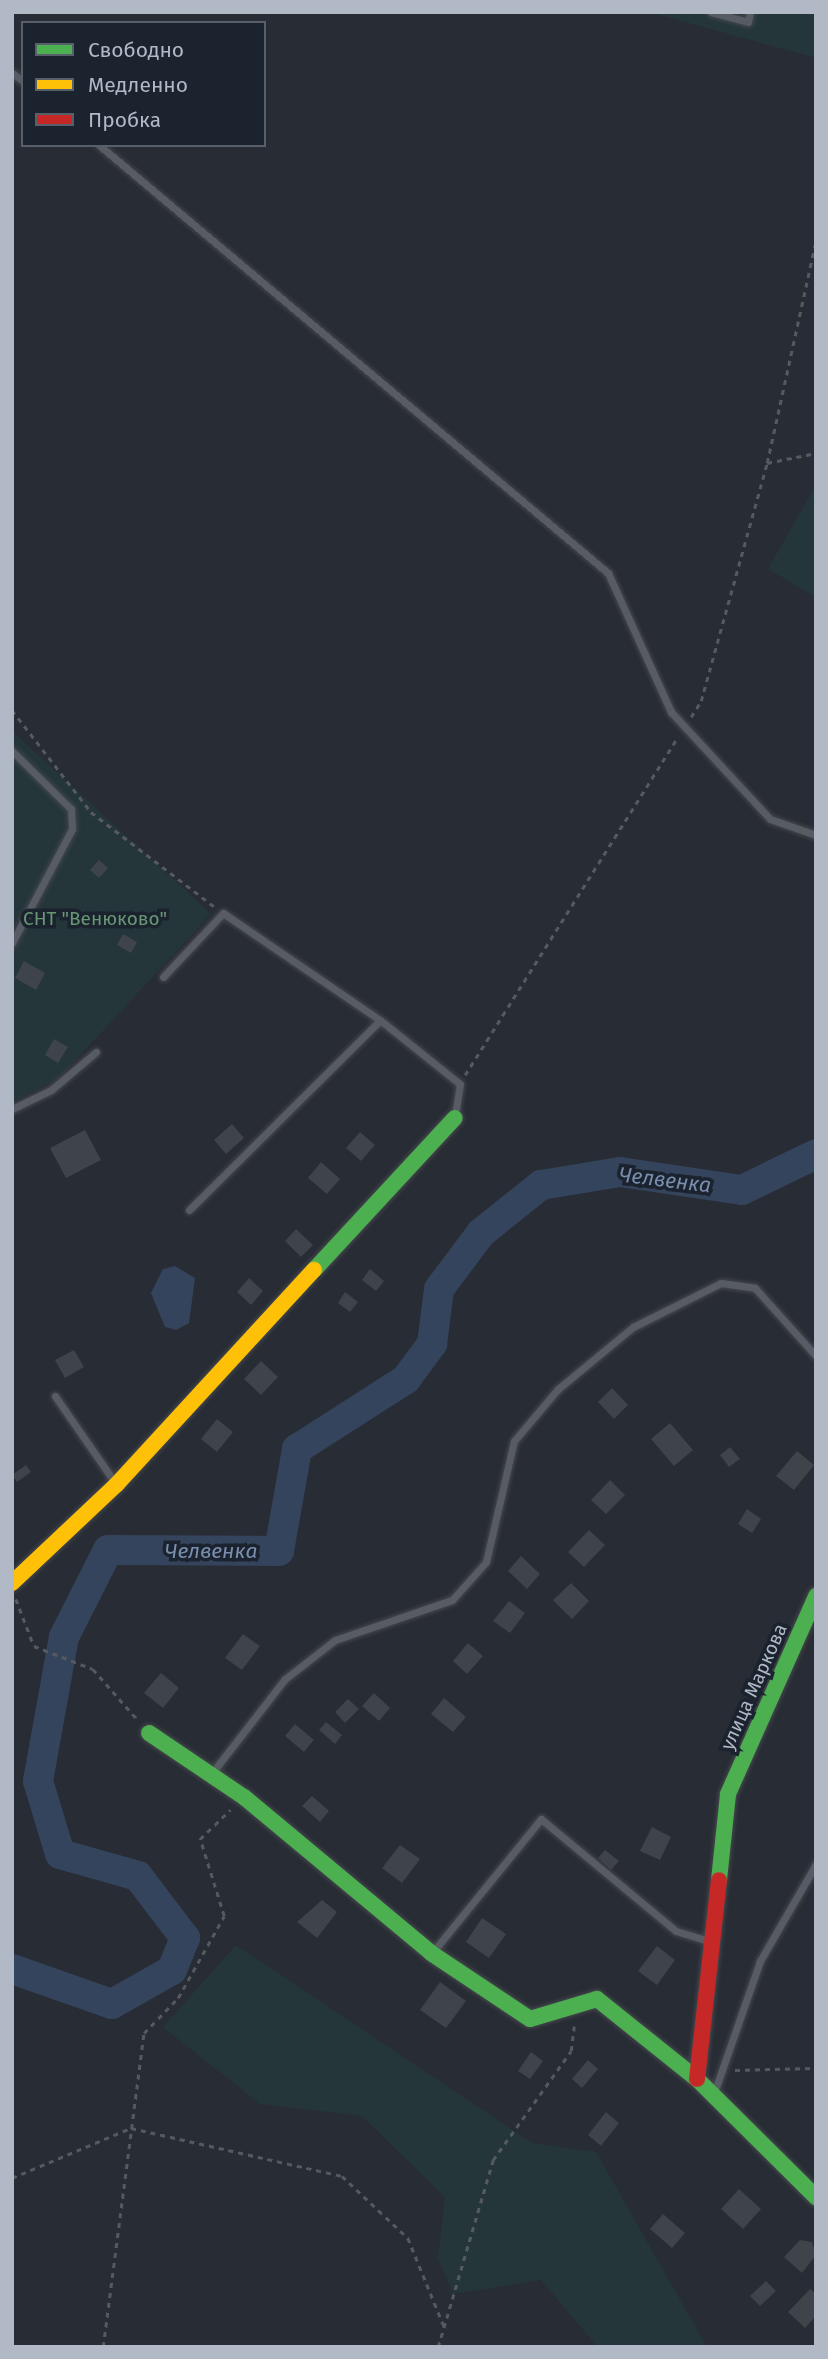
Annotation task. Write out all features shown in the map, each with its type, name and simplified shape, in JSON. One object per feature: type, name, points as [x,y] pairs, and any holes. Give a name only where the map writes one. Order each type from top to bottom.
[{"type":"street","points":[[12,1583],[117,1484],[455,1118]]},
{"type":"street","name":"улица Маркова","points":[[697,2079],[709,1941],[728,1794],[816,1596]]},
{"type":"street","points":[[149,1734],[244,1797],[431,1953],[530,2019],[576,2008],[597,1999],[697,2079],[816,2197]]},
{"type":"lane","points":[[711,12],[748,22],[750,12]]},
{"type":"lane","points":[[101,147],[608,573],[671,712],[770,819],[816,835]]},
{"type":"lane","points":[[12,751],[71,809],[72,829],[12,943]]},
{"type":"lane","points":[[163,977],[223,913],[380,1020],[460,1084],[455,1118]]},
{"type":"lane","points":[[189,1210],[380,1020]]},
{"type":"lane","points":[[12,1108],[51,1090],[96,1052]]},
{"type":"lane","points":[[210,1775],[285,1679],[335,1640],[452,1600],[486,1562],[514,1441],[558,1389],[633,1327],[721,1283],[755,1288],[816,1356]]},
{"type":"lane","points":[[55,1396],[117,1484]]},
{"type":"lane","points":[[431,1953],[541,1819],[676,1931],[709,1941]]},
{"type":"lane","points":[[713,2097],[760,1961],[815,1869]]},
{"type":"path","points":[[460,1084],[701,701],[768,463],[816,240]]},
{"type":"path","points":[[768,463],[816,453]]},
{"type":"path","points":[[12,710],[91,812],[223,913]]},
{"type":"path","points":[[12,1591],[34,1646],[93,1669],[149,1734]]},
{"type":"path","points":[[103,2347],[144,2033],[178,1998],[224,1916],[200,1839],[244,1797]]},
{"type":"path","points":[[438,2347],[493,2160],[570,2051],[576,2008]]},
{"type":"path","points":[[724,2070],[816,2068]]},
{"type":"path","points":[[12,2178],[131,2128],[342,2176],[408,2238],[444,2326]]},
{"type":"green space","points":[[649,12],[816,12],[816,58]]},
{"type":"green space","points":[[816,485],[816,597],[768,569]]},
{"type":"green space","name":"СНТ \"Венюково\"","points":[[12,731],[211,914],[59,1078],[12,1102]]},
{"type":"green space","points":[[236,1945],[532,2143],[596,2152],[707,2347],[598,2347],[541,2280],[453,2294],[438,2258],[445,2197],[362,2116],[260,2104],[163,2027]]},
{"type":"water","points":[[175,1266],[195,1278],[189,1323],[176,1330],[165,1327],[151,1293],[163,1269]]},
{"type":"building","points":[[99,860],[108,868],[99,878],[90,870]]},
{"type":"building","points":[[123,934],[137,942],[131,953],[117,945]]},
{"type":"building","points":[[24,961],[45,973],[36,990],[15,978]]},
{"type":"building","points":[[54,1039],[68,1047],[58,1063],[45,1055]]},
{"type":"building","points":[[232,1124],[244,1138],[226,1154],[214,1140]]},
{"type":"building","points":[[85,1130],[101,1160],[66,1178],[50,1148]]},
{"type":"building","points":[[360,1132],[375,1145],[361,1161],[346,1148]]},
{"type":"building","points":[[321,1162],[340,1179],[327,1194],[308,1178]]},
{"type":"building","points":[[296,1229],[313,1245],[301,1257],[285,1241]]},
{"type":"building","points":[[370,1269],[384,1281],[376,1291],[362,1280]]},
{"type":"building","points":[[249,1278],[263,1291],[251,1305],[237,1292]]},
{"type":"building","points":[[345,1292],[358,1302],[350,1312],[338,1303]]},
{"type":"building","points":[[74,1350],[84,1367],[65,1378],[55,1360]]},
{"type":"building","points":[[261,1361],[278,1377],[261,1395],[244,1379]]},
{"type":"building","points":[[612,1388],[628,1405],[614,1419],[598,1402]]},
{"type":"building","points":[[217,1419],[233,1432],[217,1452],[201,1439]]},
{"type":"building","points":[[670,1423],[693,1450],[674,1466],[651,1439]]},
{"type":"building","points":[[730,1447],[740,1459],[729,1467],[720,1455]]},
{"type":"building","points":[[797,1451],[814,1465],[794,1490],[776,1476]]},
{"type":"building","points":[[26,1465],[31,1472],[17,1482],[12,1475]]},
{"type":"building","points":[[610,1480],[625,1495],[606,1514],[591,1500]]},
{"type":"building","points":[[747,1509],[761,1519],[752,1533],[738,1524]]},
{"type":"building","points":[[589,1530],[605,1545],[584,1567],[568,1552]]},
{"type":"building","points":[[521,1556],[540,1574],[527,1589],[508,1571]]},
{"type":"building","points":[[571,1583],[589,1601],[572,1619],[553,1600]]},
{"type":"building","points":[[509,1601],[525,1613],[510,1633],[493,1621]]},
{"type":"building","points":[[243,1634],[260,1646],[242,1670],[225,1658]]},
{"type":"building","points":[[468,1643],[483,1656],[467,1674],[453,1661]]},
{"type":"building","points":[[161,1673],[179,1688],[163,1708],[144,1693]]},
{"type":"building","points":[[374,1693],[390,1708],[379,1721],[362,1706]]},
{"type":"building","points":[[444,1698],[466,1717],[453,1732],[431,1714]]},
{"type":"building","points":[[348,1699],[359,1709],[345,1723],[335,1712]]},
{"type":"building","points":[[326,1722],[342,1735],[335,1744],[319,1730]]},
{"type":"building","points":[[295,1724],[314,1740],[304,1752],[285,1736]]},
{"type":"building","points":[[312,1796],[329,1811],[320,1822],[302,1806]]},
{"type":"building","points":[[652,1827],[671,1837],[660,1860],[640,1851]]},
{"type":"building","points":[[400,1845],[420,1859],[402,1883],[382,1868]]},
{"type":"building","points":[[605,1850],[619,1861],[611,1870],[598,1858]]},
{"type":"building","points":[[322,1900],[337,1912],[317,1938],[297,1922]]},
{"type":"building","points":[[482,1918],[506,1934],[489,1958],[466,1942]]},
{"type":"building","points":[[657,1946],[675,1960],[657,1985],[638,1971]]},
{"type":"building","points":[[440,1982],[466,2001],[446,2028],[420,2010]]},
{"type":"building","points":[[531,2052],[543,2061],[530,2079],[518,2071]]},
{"type":"building","points":[[588,2060],[598,2069],[582,2088],[572,2079]]},
{"type":"building","points":[[606,2112],[619,2123],[601,2146],[588,2135]]},
{"type":"building","points":[[739,2189],[761,2209],[743,2229],[721,2209]]},
{"type":"building","points":[[663,2214],[685,2233],[672,2248],[650,2229]]},
{"type":"building","points":[[800,2240],[812,2242],[816,2255],[802,2273],[784,2257]]},
{"type":"building","points":[[766,2281],[776,2291],[760,2306],[750,2296]]},
{"type":"building","points":[[810,2289],[816,2294],[816,2316],[805,2328],[788,2312]]},
{"type":"waterway","name":"Челвенка","points":[[12,1969],[112,2004],[172,1970],[185,1938],[138,1876],[60,1854],[38,1781],[64,1637],[108,1550],[279,1551],[297,1449],[406,1379],[432,1344],[439,1289],[481,1233],[541,1185],[620,1172],[742,1190],[816,1154]]},
{"type":"traffic: fast","points":[[314,1270],[455,1118]]},
{"type":"traffic: fast","points":[[719,1880],[728,1794],[816,1596]]},
{"type":"traffic: fast","points":[[149,1733],[244,1797],[431,1953],[530,2019],[597,1999],[697,2079],[816,2197]]},
{"type":"traffic: slow","points":[[12,1583],[117,1484],[314,1270]]},
{"type":"traffic: jam","points":[[697,2079],[719,1880]]}]
